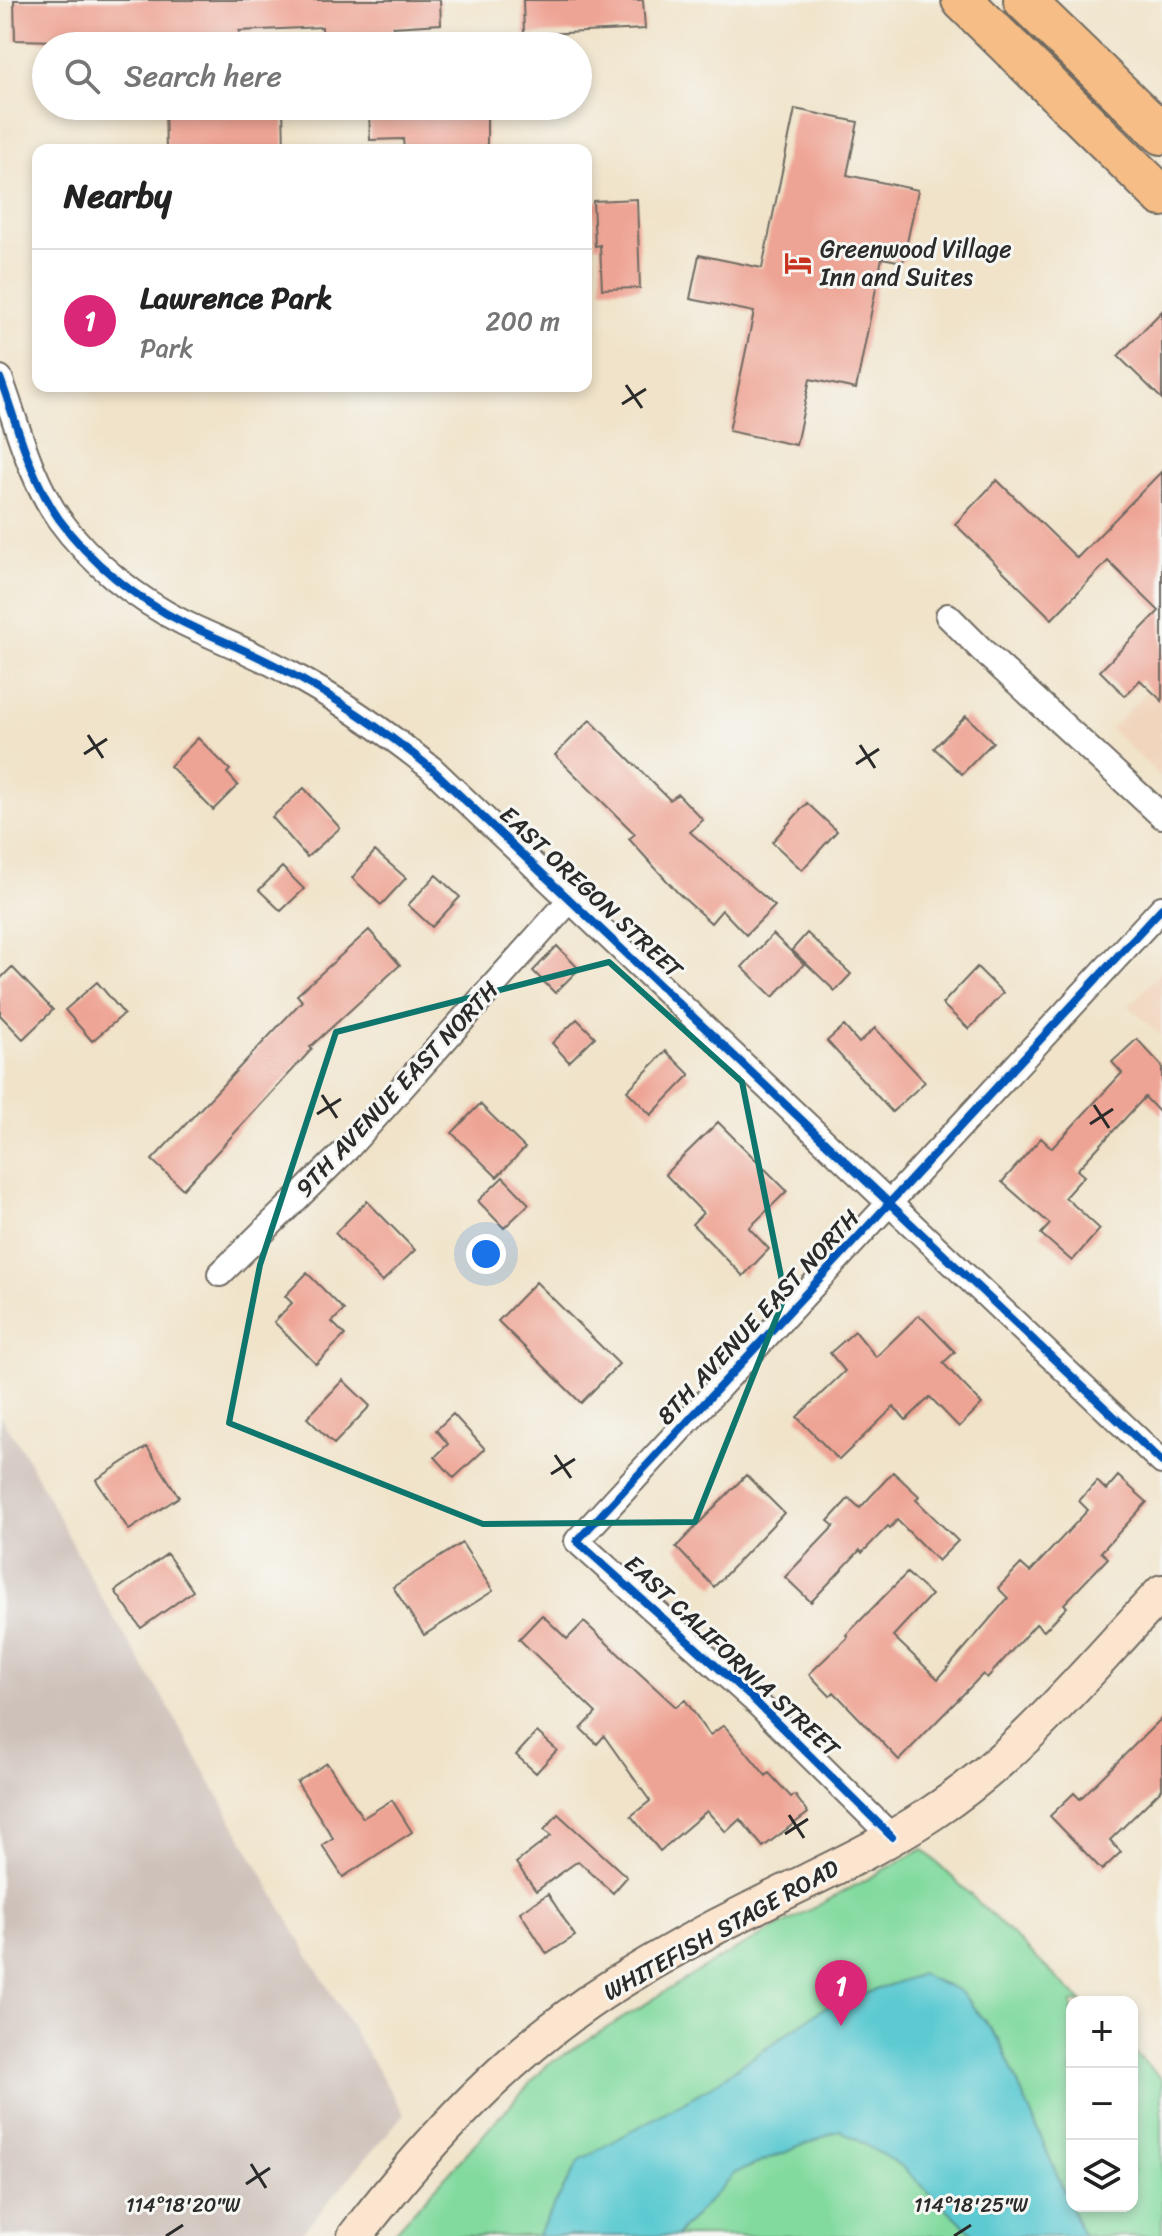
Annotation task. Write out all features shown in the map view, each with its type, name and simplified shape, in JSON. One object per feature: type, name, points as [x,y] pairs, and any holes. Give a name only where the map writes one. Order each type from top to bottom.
[{"type":"highway","points":[[962,0],[1162,196]]},
{"type":"highway","points":[[1024,0],[1162,134]]},
{"type":"main road","name":"WHITEFISH STAGE ROAD","points":[[355,2236],[390,2190],[471,2101],[558,2024],[618,1983],[701,1935],[892,1837],[972,1785],[1009,1753],[1162,1592]]},
{"type":"street","name":"EAST OREGON STREET","points":[[0,378],[37,479],[57,517],[84,550],[115,578],[149,602],[184,623],[282,668],[330,695],[402,744],[431,768],[1162,1462]]},
{"type":"street","points":[[948,616],[1162,816]]},
{"type":"street","name":"9TH AVENUE EAST NORTH","points":[[220,1274],[347,1149],[570,900]]},
{"type":"street","name":"8TH AVENUE EAST NORTH","points":[[577,1541],[1162,908]]},
{"type":"street","name":"EAST CALIFORNIA STREET","points":[[577,1541],[753,1699],[892,1837]]},
{"type":"highlighted area","points":[[609,962],[742,1082],[785,1296],[695,1522],[483,1524],[229,1423],[260,1265],[336,1032]]},
{"type":"shaded area","points":[[1162,676],[1162,778],[1111,729]]},
{"type":"shaded area","points":[[1162,971],[1162,1037],[1129,1006]]},
{"type":"shaded area","points":[[0,1416],[22,1449],[100,1595],[163,1698],[307,1953],[404,2114],[299,2236],[0,2236]]},
{"type":"green space","points":[[923,1849],[1076,1996],[1066,1996],[1066,2212],[1138,2212],[1138,2056],[1162,2079],[1162,2236],[391,2236],[547,2065],[713,1962]]},
{"type":"water","points":[[921,1974],[962,1993],[999,2039],[1066,2196],[1066,2212],[1073,2212],[1083,2236],[976,2236],[901,2166],[840,2130],[735,2173],[676,2236],[537,2236],[580,2160],[708,2088],[824,2008]]},
{"type":"building","points":[[14,0],[440,0],[441,24],[393,27],[393,32],[322,32],[322,27],[239,32],[32,32],[32,40],[15,40]]},
{"type":"building","points":[[523,0],[643,0],[645,29],[524,32]]},
{"type":"building","points":[[795,109],[858,122],[847,175],[918,190],[903,262],[882,258],[856,389],[810,379],[796,445],[729,431],[754,312],[690,299],[699,255],[762,268]]},
{"type":"building","points":[[165,120],[283,120],[284,144],[166,144]]},
{"type":"building","points":[[369,120],[487,120],[487,144],[403,144],[403,139],[370,140]]},
{"type":"building","points":[[637,199],[640,288],[602,289],[600,245],[595,246],[593,201]]},
{"type":"building","points":[[1162,311],[1162,399],[1118,356]]},
{"type":"building","points":[[1162,471],[1162,701],[1140,680],[1125,696],[1100,671],[1159,611],[1108,561],[1052,619],[955,524],[997,480],[1077,558]]},
{"type":"building","points":[[966,716],[993,742],[962,774],[934,748]]},
{"type":"building","points":[[590,720],[670,800],[678,794],[703,820],[690,832],[775,906],[746,935],[722,910],[711,923],[678,893],[629,839],[635,834],[555,755]]},
{"type":"building","points":[[198,738],[230,770],[227,773],[238,785],[213,810],[170,766]]},
{"type":"building","points":[[304,788],[340,828],[307,857],[272,817]]},
{"type":"building","points":[[807,803],[837,831],[802,870],[772,842]]},
{"type":"building","points":[[375,851],[406,878],[381,905],[352,878]]},
{"type":"building","points":[[282,867],[304,889],[281,911],[259,890]]},
{"type":"building","points":[[436,875],[460,897],[432,927],[408,905]]},
{"type":"building","points":[[369,930],[400,965],[310,1047],[312,1049],[183,1189],[152,1160],[302,1001],[297,995]]},
{"type":"building","points":[[807,933],[851,974],[835,991],[792,950]]},
{"type":"building","points":[[773,934],[804,964],[773,997],[742,967]]},
{"type":"building","points":[[557,946],[579,969],[555,993],[533,971]]},
{"type":"building","points":[[12,967],[53,1010],[23,1039],[0,1015],[0,979]]},
{"type":"building","points":[[977,967],[1003,993],[969,1029],[942,1004]]},
{"type":"building","points":[[97,982],[124,1014],[92,1041],[65,1010]]},
{"type":"building","points":[[577,1019],[595,1037],[569,1062],[552,1043]]},
{"type":"building","points":[[844,1026],[859,1043],[875,1028],[925,1082],[892,1112],[827,1041]]},
{"type":"building","points":[[1137,1039],[1162,1066],[1162,1115],[1145,1097],[1077,1170],[1084,1176],[1065,1197],[1100,1229],[1072,1261],[1041,1234],[1050,1224],[1002,1182],[1041,1138],[1052,1148],[1122,1073],[1112,1062]]},
{"type":"building","points":[[666,1051],[690,1075],[651,1115],[627,1091]]},
{"type":"building","points":[[480,1104],[525,1148],[497,1177],[452,1133]]},
{"type":"building","points":[[718,1122],[787,1191],[749,1228],[769,1249],[743,1276],[692,1224],[703,1213],[665,1174]]},
{"type":"building","points":[[503,1177],[529,1204],[504,1228],[478,1201]]},
{"type":"building","points":[[367,1201],[415,1250],[382,1282],[335,1233]]},
{"type":"building","points":[[307,1273],[344,1310],[332,1322],[345,1335],[316,1364],[274,1322],[292,1303],[285,1296]]},
{"type":"building","points":[[536,1282],[619,1364],[581,1403],[498,1321]]},
{"type":"building","points":[[919,1315],[955,1352],[943,1363],[982,1404],[959,1427],[930,1397],[906,1420],[894,1407],[839,1460],[797,1417],[845,1371],[830,1353],[855,1331],[876,1357]]},
{"type":"building","points":[[343,1380],[370,1406],[334,1444],[307,1418]]},
{"type":"building","points":[[453,1414],[485,1449],[454,1478],[435,1457],[448,1444],[436,1430]]},
{"type":"building","points":[[147,1447],[179,1497],[129,1530],[96,1480]]},
{"type":"building","points":[[893,1472],[919,1496],[916,1500],[958,1541],[938,1561],[897,1520],[862,1553],[860,1550],[811,1602],[785,1577],[834,1526],[828,1521],[849,1498],[860,1508]]},
{"type":"building","points":[[746,1475],[784,1513],[714,1587],[676,1547]]},
{"type":"building","points":[[1118,1476],[1147,1502],[1101,1552],[1108,1558],[1064,1604],[1067,1607],[1044,1631],[1036,1624],[987,1678],[983,1674],[899,1760],[834,1692],[830,1696],[809,1674],[907,1573],[931,1595],[893,1636],[938,1679],[1008,1598],[998,1588],[1021,1564],[1030,1572],[1088,1510],[1079,1501],[1097,1481],[1106,1490]]},
{"type":"building","points":[[462,1543],[493,1591],[424,1635],[393,1587]]},
{"type":"building","points":[[167,1554],[193,1591],[141,1628],[115,1591]]},
{"type":"building","points":[[542,1615],[567,1639],[584,1622],[676,1707],[685,1700],[710,1735],[724,1725],[766,1776],[769,1773],[791,1797],[795,1795],[808,1813],[763,1847],[740,1819],[726,1832],[707,1811],[660,1851],[631,1816],[650,1801],[604,1736],[597,1744],[581,1729],[596,1713],[519,1639]]},
{"type":"building","points":[[1162,1718],[1162,1789],[1110,1840],[1121,1852],[1102,1870],[1050,1816],[1074,1793],[1080,1799]]},
{"type":"building","points":[[537,1732],[557,1750],[536,1773],[516,1755]]},
{"type":"building","points":[[327,1763],[363,1818],[392,1800],[412,1832],[343,1877],[322,1845],[333,1838],[297,1782]]},
{"type":"building","points":[[558,1814],[627,1877],[613,1893],[578,1861],[536,1891],[516,1863],[551,1836],[544,1830]]},
{"type":"building","points":[[548,1894],[575,1936],[547,1954],[520,1912]]},
{"type":"cycle path","points":[[0,378],[32,468],[49,503],[71,535],[100,564],[132,591],[166,613],[272,663],[323,692],[431,768],[1162,1462]]},
{"type":"cycle path","points":[[892,1837],[753,1699],[577,1541],[1162,908]]},
{"type":"place","name":"Greenwood Village Inn and Suites","points":[[798,263]]},
{"type":"place","name":"Lawrence Park","points":[[841,2026]]}]
